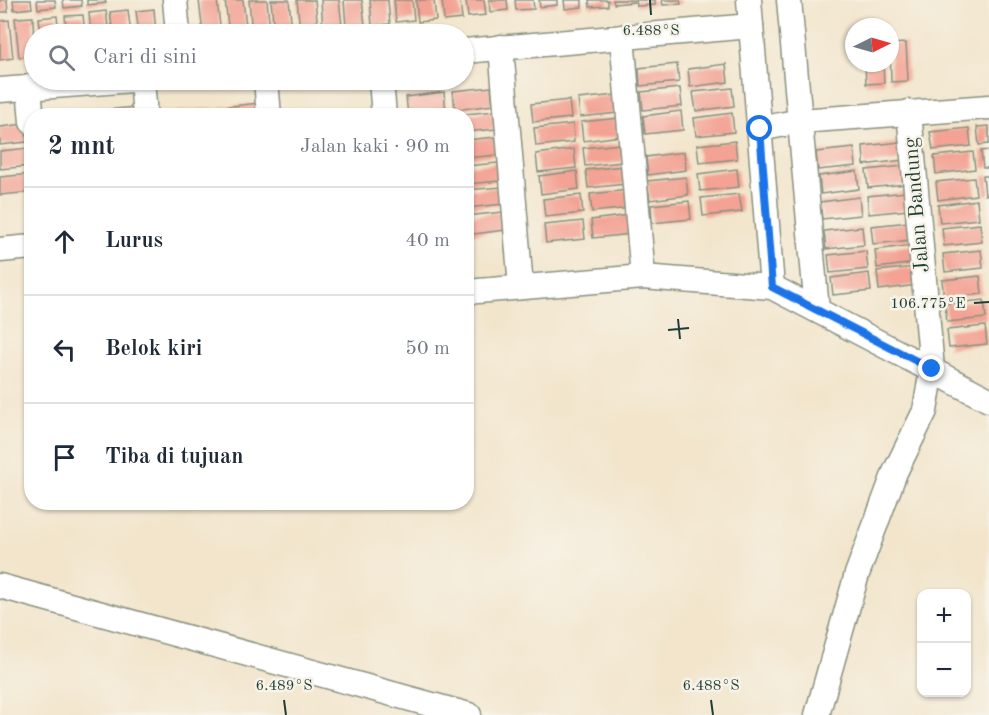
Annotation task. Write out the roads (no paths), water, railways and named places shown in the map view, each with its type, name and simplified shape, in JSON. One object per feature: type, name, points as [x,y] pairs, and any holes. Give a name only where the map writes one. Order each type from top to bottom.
[{"type":"street","points":[[175,0],[177,24]]},
{"type":"street","points":[[749,0],[772,287]]},
{"type":"street","points":[[789,0],[817,310]]},
{"type":"street","points":[[474,50],[751,26]]},
{"type":"street","points":[[622,37],[643,277]]},
{"type":"street","points":[[501,47],[521,287]]},
{"type":"street","points":[[0,90],[24,87]]},
{"type":"street","points":[[28,90],[30,108]]},
{"type":"street","points":[[143,90],[145,108]]},
{"type":"street","points":[[267,90],[268,108]]},
{"type":"street","points":[[382,90],[383,108]]},
{"type":"street","name":"Jalan Bandung","points":[[760,129],[800,121],[989,107]]},
{"type":"street","name":"Jalan Bandung","points":[[817,715],[857,574],[895,472],[924,411],[932,369],[909,112]]},
{"type":"street","points":[[0,250],[24,248]]},
{"type":"street","points":[[474,291],[643,277],[772,287],[989,400]]},
{"type":"street","points":[[0,586],[469,715]]}]
